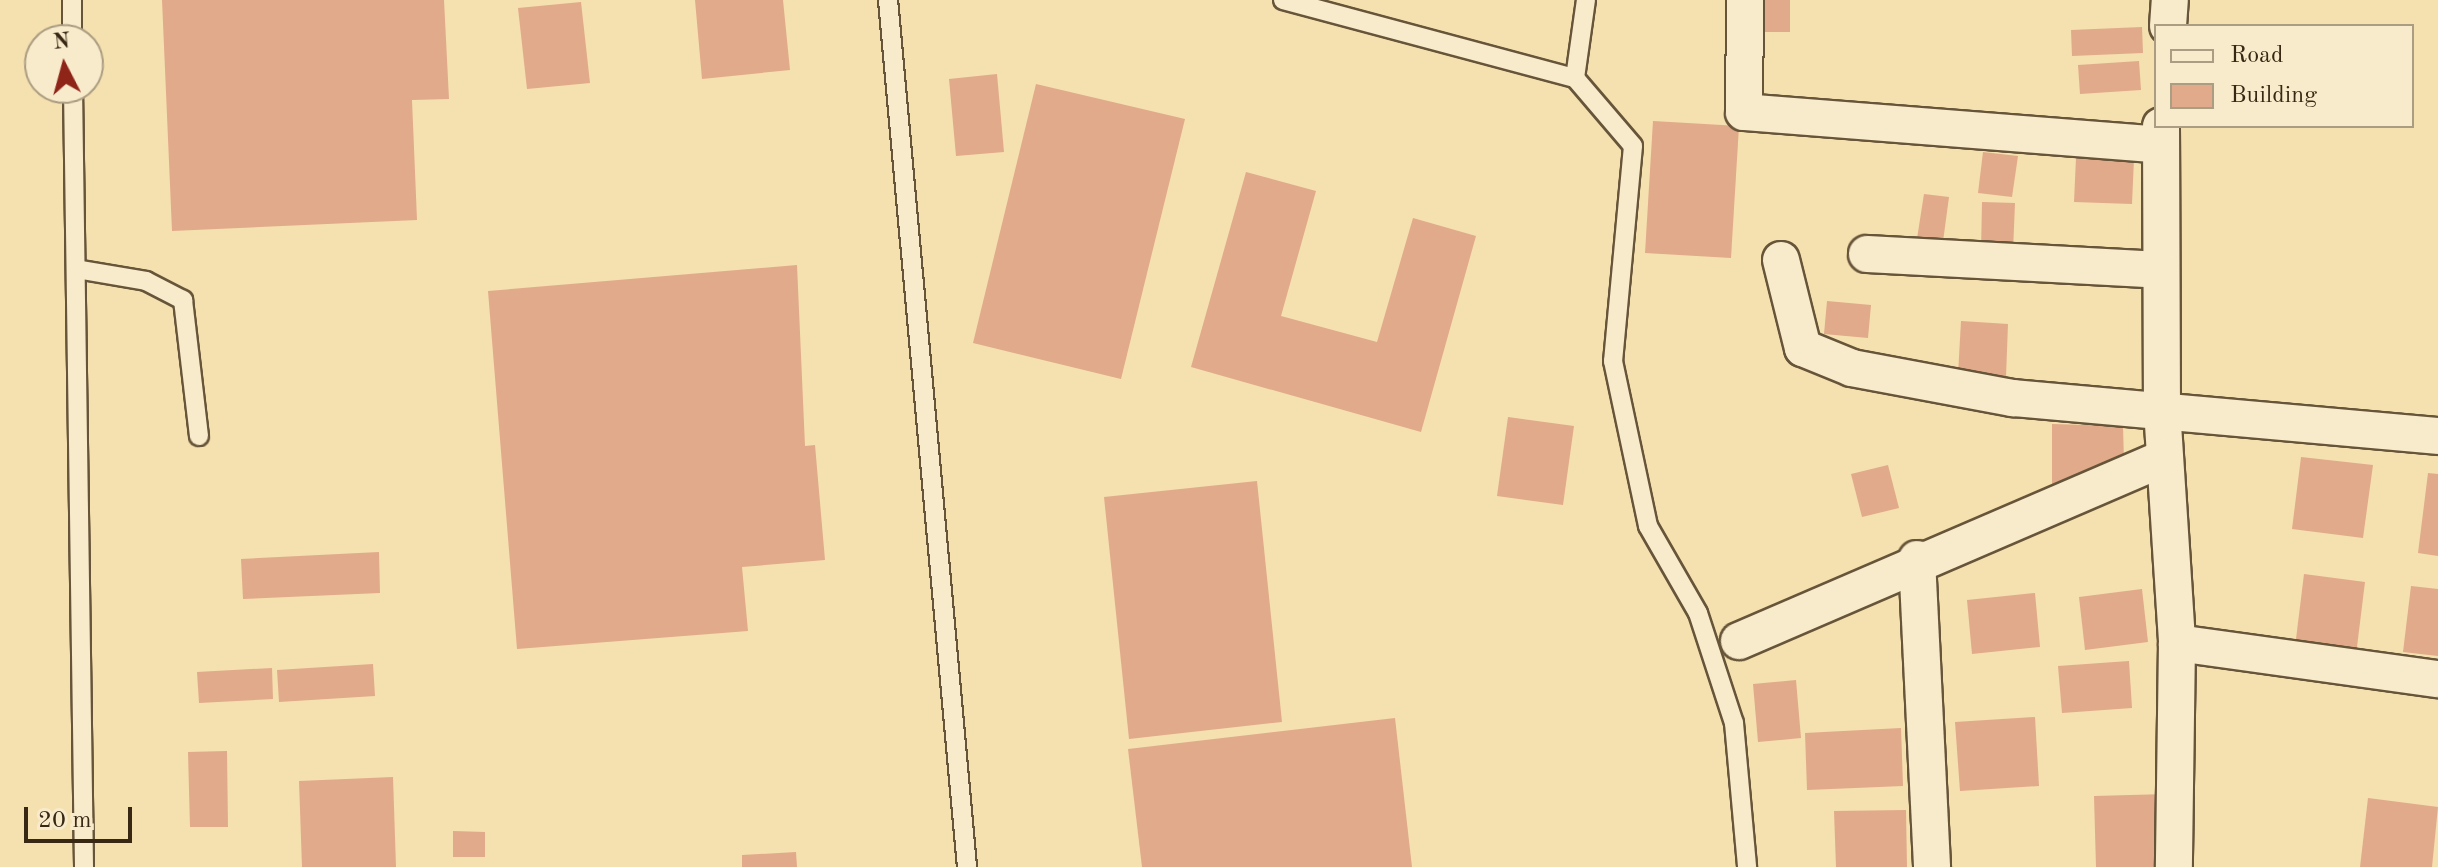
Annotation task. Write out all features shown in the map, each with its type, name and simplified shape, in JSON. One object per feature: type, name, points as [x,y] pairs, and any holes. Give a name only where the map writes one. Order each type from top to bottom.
[{"type":"street","points":[[1745,0],[1744,112],[2160,136],[2162,409],[2177,643],[2174,867]]},
{"type":"street","points":[[2161,0],[2170,0],[2168,24]]},
{"type":"street","points":[[1867,254],[2161,270]]},
{"type":"street","points":[[1781,260],[1803,348],[1852,368],[2013,398],[2438,436]]},
{"type":"street","points":[[1739,641],[1917,559],[2164,458]]},
{"type":"street","points":[[1917,559],[1932,867]]},
{"type":"street","points":[[2177,643],[2438,679]]},
{"type":"lane","points":[[72,0],[72,24]]},
{"type":"lane","points":[[888,0],[967,867]]},
{"type":"lane","points":[[1283,0],[1575,78],[1633,146],[1613,361],[1648,526],[1698,613],[1734,723],[1747,867]]},
{"type":"lane","points":[[1575,78],[1586,0]]},
{"type":"lane","points":[[73,104],[84,867]]},
{"type":"lane","points":[[76,269],[146,281],[183,300],[199,436]]},
{"type":"building","points":[[162,0],[444,0],[449,99],[412,100],[417,220],[172,231]]},
{"type":"building","points":[[695,0],[783,0],[790,70],[702,79]]},
{"type":"building","points":[[1751,0],[1790,0],[1790,32],[1750,32]]},
{"type":"building","points":[[581,2],[590,83],[527,89],[518,8]]},
{"type":"building","points":[[2142,27],[2143,53],[2072,56],[2071,30]]},
{"type":"building","points":[[2139,61],[2141,90],[2080,94],[2078,65]]},
{"type":"building","points":[[997,74],[1004,152],[956,156],[949,79]]},
{"type":"building","points":[[1036,84],[1185,119],[1121,379],[973,343]]},
{"type":"building","points":[[1653,121],[1739,126],[1731,258],[1645,253]]},
{"type":"building","points":[[1983,152],[2018,156],[2012,197],[1978,193]]},
{"type":"building","points":[[2076,158],[2134,159],[2132,204],[2074,202]]},
{"type":"building","points":[[1246,172],[1316,191],[1281,316],[1377,342],[1413,218],[1476,236],[1421,432],[1191,367]]},
{"type":"building","points":[[1924,194],[1949,197],[1942,249],[1916,245]]},
{"type":"building","points":[[1982,202],[2015,203],[2013,251],[1981,251]]},
{"type":"building","points":[[797,265],[805,446],[815,445],[825,560],[742,567],[748,631],[517,649],[488,291]]},
{"type":"building","points":[[1827,301],[1871,305],[1868,338],[1824,334]]},
{"type":"building","points":[[1961,321],[2008,324],[2006,377],[1958,375]]},
{"type":"building","points":[[1508,417],[1574,426],[1563,505],[1497,496]]},
{"type":"building","points":[[2052,424],[2123,426],[2124,462],[2052,484]]},
{"type":"building","points":[[2301,457],[2373,465],[2363,538],[2292,529]]},
{"type":"building","points":[[1888,465],[1899,508],[1862,517],[1851,474]]},
{"type":"building","points":[[2428,473],[2438,474],[2438,556],[2418,553]]},
{"type":"building","points":[[1257,481],[1282,722],[1129,739],[1104,497]]},
{"type":"building","points":[[379,552],[380,593],[243,599],[241,559]]},
{"type":"building","points":[[2304,574],[2365,582],[2356,655],[2295,647]]},
{"type":"building","points":[[2411,586],[2438,589],[2438,656],[2403,652]]},
{"type":"building","points":[[2142,589],[2148,642],[2085,650],[2079,597]]},
{"type":"building","points":[[2035,593],[2040,647],[1972,654],[1967,600]]},
{"type":"building","points":[[2129,661],[2132,708],[2062,713],[2058,666]]},
{"type":"building","points":[[373,664],[375,696],[279,702],[277,670]]},
{"type":"building","points":[[272,668],[273,699],[199,703],[197,672]]},
{"type":"building","points":[[1796,680],[1801,738],[1758,742],[1753,684]]},
{"type":"building","points":[[2035,717],[2039,786],[1960,791],[1955,722]]},
{"type":"building","points":[[1395,718],[1412,867],[1142,867],[1128,749]]},
{"type":"building","points":[[1901,728],[1903,786],[1807,790],[1805,733]]},
{"type":"building","points":[[227,751],[228,827],[190,827],[188,752]]},
{"type":"building","points":[[393,777],[396,867],[302,867],[299,781]]},
{"type":"building","points":[[2167,794],[2170,867],[2096,867],[2094,796]]},
{"type":"building","points":[[2368,798],[2438,807],[2432,867],[2360,867]]},
{"type":"building","points":[[1906,810],[1907,867],[1836,867],[1834,811]]},
{"type":"building","points":[[453,831],[485,832],[485,857],[453,857]]},
{"type":"building","points":[[796,852],[797,867],[742,867],[742,855]]}]
